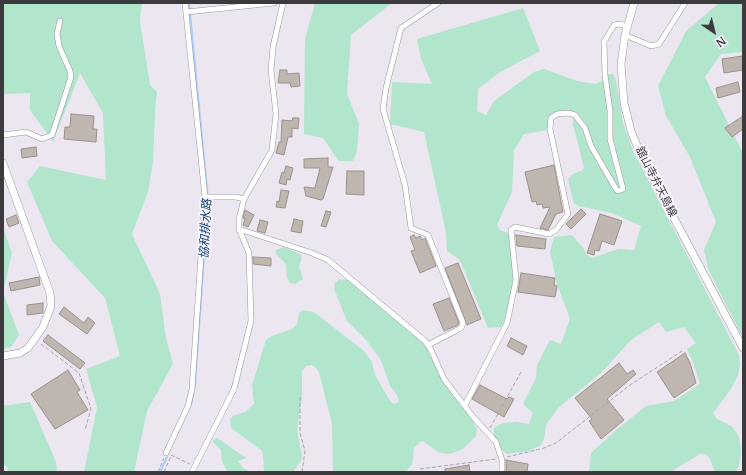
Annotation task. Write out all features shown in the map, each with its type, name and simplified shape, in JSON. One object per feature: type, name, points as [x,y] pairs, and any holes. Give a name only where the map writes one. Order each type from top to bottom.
[{"type":"main road","name":"舘山寺弁天島線","points":[[634,3],[624,35],[621,64],[622,93],[634,140],[743,348]]},
{"type":"main road","points":[[3,163],[50,293],[51,306],[44,327],[28,348],[20,353],[3,356]]},
{"type":"street","points":[[166,453],[188,406],[192,389],[208,196],[189,12],[185,3]]},
{"type":"street","points":[[189,12],[274,3]]},
{"type":"street","points":[[192,472],[234,389],[251,321],[249,254],[240,229],[239,219],[244,199],[272,150],[276,114],[271,70],[273,47],[283,3]]},
{"type":"street","points":[[428,345],[460,328],[463,322],[428,235],[410,228],[405,185],[383,109],[387,82],[401,28],[438,3]]},
{"type":"street","points":[[624,35],[652,46],[659,44],[685,3]]},
{"type":"street","points":[[3,135],[26,132],[42,139],[52,134],[70,77],[70,71],[59,46],[57,34],[60,21]]},
{"type":"street","points":[[465,405],[507,323],[516,280],[511,230],[514,227],[548,234],[556,230],[568,214],[550,129],[551,118],[557,114],[568,113],[575,115],[585,128],[591,146],[616,189],[621,191],[623,189],[610,139],[610,111],[605,75],[604,42],[614,25],[627,26]]},
{"type":"street","points":[[208,196],[236,197],[244,199]]},
{"type":"street","points":[[240,229],[312,253],[328,260],[428,345],[444,379],[474,418],[496,442],[501,459],[502,472]]},
{"type":"path","points":[[35,340],[79,374],[91,409],[85,430]]},
{"type":"path","points":[[420,469],[501,459],[544,448],[556,443],[630,385],[682,351]]},
{"type":"path","points":[[488,432],[521,372]]},
{"type":"path","points":[[300,396],[300,433],[305,451],[302,472]]},
{"type":"path","points":[[158,472],[166,453],[195,466]]},
{"type":"path","points":[[164,472],[172,456]]},
{"type":"green space","points":[[3,3],[142,3],[140,21],[150,85],[157,92],[153,162],[148,192],[132,234],[160,294],[166,338],[173,364],[147,411],[134,472],[84,472],[97,407],[86,369],[120,356],[105,298],[52,241],[27,182],[40,166],[106,180],[103,113],[80,73],[53,142],[30,110],[30,93],[3,94]]},
{"type":"green space","points":[[315,3],[392,3],[351,35],[347,94],[359,124],[357,151],[353,161],[339,161],[323,138],[304,134],[305,39]]},
{"type":"green space","points":[[719,3],[743,3],[743,52],[721,54],[705,77],[743,153],[743,338],[709,271],[704,250],[716,222],[690,157],[666,116],[658,86],[686,31]]},
{"type":"green space","points":[[523,8],[540,51],[500,72],[478,89],[477,111],[486,115],[494,101],[534,72],[544,69],[577,81],[595,84],[602,81],[607,74],[613,74],[616,80],[623,123],[633,151],[739,355],[740,365],[738,375],[731,389],[713,413],[717,419],[731,426],[737,433],[740,441],[741,453],[736,472],[715,472],[709,457],[705,454],[700,454],[670,472],[589,472],[591,453],[646,406],[674,401],[700,384],[687,349],[696,343],[684,327],[666,332],[659,322],[631,340],[601,373],[559,407],[546,425],[544,439],[540,446],[528,451],[507,454],[501,449],[494,435],[494,428],[502,423],[516,422],[529,424],[533,413],[523,404],[536,378],[537,365],[550,340],[561,344],[570,319],[557,284],[550,251],[554,237],[572,235],[584,249],[586,254],[592,258],[618,249],[634,250],[641,226],[612,213],[578,206],[574,203],[568,179],[573,174],[583,170],[584,168],[573,124],[574,114],[568,111],[553,114],[548,121],[548,130],[524,134],[514,150],[512,192],[497,225],[500,230],[508,233],[509,236],[514,280],[503,327],[488,328],[460,260],[447,251],[446,232],[424,132],[390,124],[392,82],[432,84],[421,59],[417,39]]},
{"type":"green space","points":[[3,228],[12,253],[3,292]]},
{"type":"green space","points":[[284,247],[300,254],[302,258],[299,266],[303,279],[295,284],[290,283],[287,278],[286,264],[276,254],[276,250]]},
{"type":"green space","points":[[339,279],[348,280],[426,346],[442,380],[469,414],[477,429],[476,436],[463,449],[450,454],[441,453],[423,441],[414,448],[412,464],[406,472],[333,472],[332,424],[319,372],[312,365],[306,366],[302,371],[302,397],[297,430],[302,456],[301,461],[293,472],[264,472],[263,455],[261,450],[231,428],[230,419],[233,416],[245,412],[254,404],[252,385],[266,340],[272,336],[292,329],[297,324],[299,313],[303,310],[314,312],[364,351],[372,362],[375,375],[390,401],[394,404],[397,403],[399,400],[390,386],[381,360],[367,341],[347,321],[334,289],[335,283]]},
{"type":"green space","points":[[3,292],[19,335],[11,347],[3,349]]},
{"type":"green space","points":[[30,402],[56,462],[57,472],[8,472],[7,467],[3,464],[3,406]]},
{"type":"green space","points":[[217,438],[246,458],[238,461],[243,468],[250,472],[228,472],[222,462],[221,450],[213,442],[213,440]]},
{"type":"building","points":[[743,56],[743,70],[724,73],[722,59]]},
{"type":"building","points":[[280,70],[287,70],[287,74],[299,73],[300,86],[291,87],[290,83],[278,83]]},
{"type":"building","points":[[738,82],[740,92],[718,98],[716,88]]},
{"type":"building","points":[[71,114],[94,116],[93,129],[97,129],[96,142],[64,139],[65,127],[70,127]]},
{"type":"building","points":[[743,116],[743,129],[732,137],[725,128]]},
{"type":"building","points":[[293,118],[299,118],[298,129],[292,128],[292,137],[288,137],[284,155],[276,153],[279,142],[281,142],[282,120],[292,121]]},
{"type":"building","points":[[36,147],[37,156],[22,158],[21,149]]},
{"type":"building","points":[[328,158],[328,167],[333,167],[323,199],[321,200],[306,196],[304,187],[315,188],[320,168],[304,168],[304,159]]},
{"type":"building","points":[[554,165],[563,212],[556,214],[548,230],[540,228],[550,207],[543,208],[542,204],[537,205],[536,201],[532,202],[525,172]]},
{"type":"building","points":[[286,166],[293,168],[290,180],[287,179],[286,185],[279,183],[282,172],[284,173]]},
{"type":"building","points":[[347,171],[364,171],[364,195],[346,194]]},
{"type":"building","points":[[281,190],[289,191],[285,208],[276,207],[277,201],[279,202]]},
{"type":"building","points":[[581,209],[586,214],[571,229],[566,224]]},
{"type":"building","points":[[245,210],[254,215],[248,227],[243,225]]},
{"type":"building","points":[[326,211],[331,212],[326,227],[321,226]]},
{"type":"building","points":[[600,214],[622,221],[614,245],[602,241],[599,251],[595,250],[594,255],[587,253]]},
{"type":"building","points":[[16,215],[19,223],[9,227],[6,219]]},
{"type":"building","points":[[294,219],[303,221],[301,233],[291,231]]},
{"type":"building","points":[[260,220],[268,222],[265,233],[257,231]]},
{"type":"building","points":[[414,235],[416,238],[420,236],[422,240],[425,238],[436,266],[420,273],[411,251],[415,250],[410,237]]},
{"type":"building","points":[[516,235],[546,239],[545,249],[517,246]]},
{"type":"building","points":[[253,257],[271,258],[271,266],[253,264]]},
{"type":"building","points":[[458,263],[481,319],[467,325],[445,268]]},
{"type":"building","points":[[521,273],[555,278],[554,285],[557,286],[555,297],[518,292]]},
{"type":"building","points":[[39,277],[40,285],[11,291],[9,283]]},
{"type":"building","points":[[449,298],[459,323],[458,325],[444,331],[433,304]]},
{"type":"building","points":[[43,303],[43,313],[27,315],[27,305]]},
{"type":"building","points":[[64,307],[84,323],[88,317],[95,323],[87,334],[59,314]]},
{"type":"building","points":[[48,335],[85,363],[80,369],[43,341]]},
{"type":"building","points":[[511,338],[527,346],[523,355],[507,346]]},
{"type":"building","points":[[685,353],[690,363],[696,383],[674,398],[657,372]]},
{"type":"building","points":[[619,363],[627,374],[633,370],[636,374],[607,399],[624,420],[601,439],[589,421],[592,419],[575,398]]},
{"type":"building","points":[[68,370],[80,390],[77,392],[88,410],[55,429],[31,394]]},
{"type":"building","points":[[480,385],[507,399],[509,397],[514,399],[504,417],[472,399]]},
{"type":"building","points":[[506,460],[528,464],[527,472],[506,472]]},
{"type":"building","points":[[469,465],[470,472],[445,472],[445,469]]},
{"type":"waterway","name":"協和排水路","points":[[189,3],[208,199],[195,385],[191,405]]},
{"type":"waterway","name":"協和排水路","points":[[160,472],[167,457]]}]
